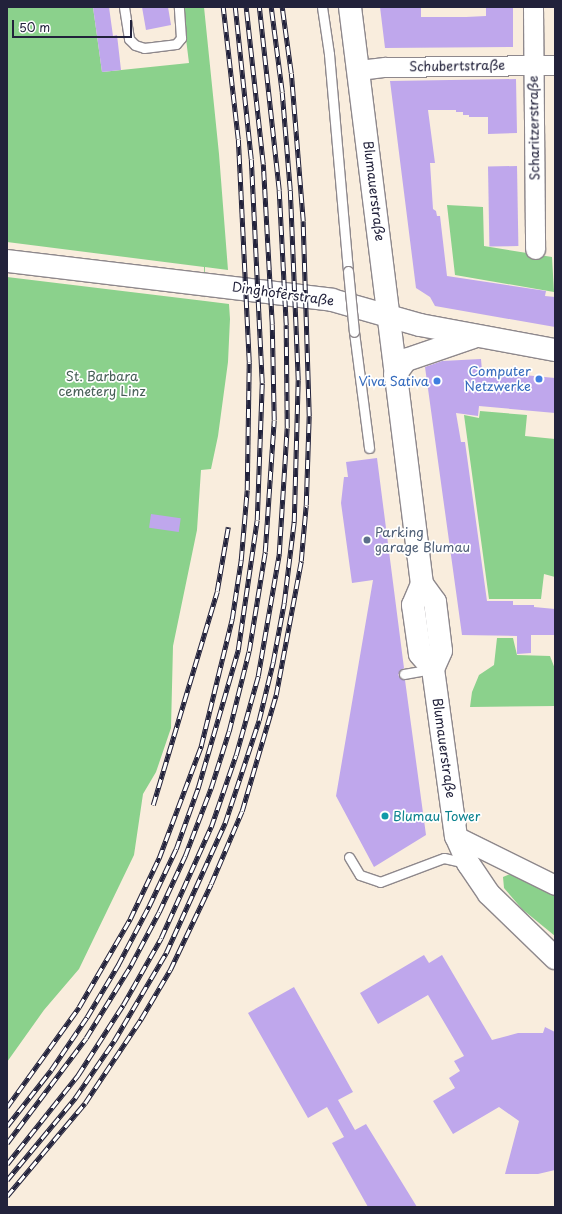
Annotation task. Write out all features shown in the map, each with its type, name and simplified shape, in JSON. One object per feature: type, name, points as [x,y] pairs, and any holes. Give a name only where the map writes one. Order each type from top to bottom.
[{"type":"main road","name":"Blumauerstraße","points":[[350,7],[422,584],[413,605],[420,654],[433,669],[456,836],[468,863],[502,910],[555,958]]},
{"type":"main road","name":"Dinghoferstraße","points":[[7,261],[332,300],[473,337],[555,350]]},
{"type":"main road","points":[[395,375],[406,360],[473,337]]},
{"type":"street","name":"Scharitzerstraße","points":[[533,7],[535,249]]},
{"type":"street","name":"Schubertstraße","points":[[359,70],[385,67],[555,65]]},
{"type":"street","points":[[456,836],[555,885]]},
{"type":"lane","points":[[124,7],[128,39],[135,45],[144,48],[176,44],[181,38],[179,7]]},
{"type":"lane","points":[[322,7],[329,54],[354,332],[369,448]]},
{"type":"lane","points":[[404,674],[433,669]]},
{"type":"lane","points":[[349,857],[360,875],[380,882],[444,858],[468,863]]},
{"type":"green space","points":[[7,7],[93,7],[102,72],[189,63],[182,7],[204,7],[219,154],[228,270],[205,267],[205,301],[204,267],[7,242]]},
{"type":"green space","points":[[447,205],[483,207],[484,246],[552,257],[554,292],[455,275]]},
{"type":"green space","name":"St. Barbara cemetery Linz","points":[[7,277],[229,304],[230,319],[228,362],[218,436],[211,469],[201,470],[197,530],[173,646],[171,728],[156,772],[143,794],[134,855],[79,969],[44,1010],[7,1062]]},
{"type":"green space","points":[[480,411],[527,415],[525,436],[555,439],[555,577],[544,574],[541,599],[489,599],[464,415],[479,418]]},
{"type":"green space","points":[[497,638],[513,638],[517,655],[550,656],[555,669],[555,706],[470,707],[472,692],[479,675],[494,665]]},
{"type":"green space","points":[[510,874],[555,893],[555,936],[522,909],[504,888],[503,877]]},
{"type":"building","points":[[93,7],[109,7],[113,36],[117,35],[121,70],[102,72]]},
{"type":"building","points":[[142,7],[168,7],[171,25],[146,30]]},
{"type":"building","points":[[380,7],[421,7],[421,17],[466,17],[486,16],[486,7],[513,7],[513,47],[385,48]]},
{"type":"building","points":[[516,79],[517,133],[488,134],[488,117],[469,117],[469,115],[463,115],[463,112],[456,112],[456,110],[428,110],[435,163],[430,163],[433,209],[436,211],[437,216],[440,216],[447,276],[546,291],[545,296],[555,297],[555,327],[435,306],[430,297],[416,288],[390,81]]},
{"type":"building","points":[[517,166],[518,246],[489,246],[488,167]]},
{"type":"building","points":[[481,359],[482,371],[555,378],[555,413],[479,406],[478,416],[456,413],[461,442],[465,442],[487,601],[513,601],[513,605],[534,605],[534,607],[555,609],[555,635],[531,635],[531,653],[517,654],[517,636],[462,635],[425,367],[442,361]]},
{"type":"building","points":[[377,458],[404,668],[398,675],[405,680],[426,835],[374,867],[336,796],[373,580],[352,583],[341,503],[344,477],[348,477],[346,462]]},
{"type":"building","points":[[151,514],[181,518],[179,532],[149,528]]},
{"type":"building","points":[[424,955],[429,963],[442,955],[492,1040],[518,1033],[543,1033],[545,1027],[555,1032],[555,1170],[538,1174],[505,1174],[519,1121],[499,1107],[453,1134],[433,1101],[455,1088],[449,1078],[460,1071],[454,1061],[464,1056],[428,995],[378,1024],[360,993]]},
{"type":"building","points":[[294,987],[353,1092],[338,1100],[355,1130],[366,1124],[417,1207],[368,1207],[332,1143],[344,1137],[327,1107],[308,1118],[248,1013]]},
{"type":"railway","points":[[7,1107],[79,1007],[130,919],[159,858],[201,746],[232,619],[241,560],[247,490],[249,362],[238,139],[223,7]]},
{"type":"railway","points":[[7,1126],[51,1070],[87,1017],[118,965],[149,906],[176,849],[198,788],[238,650],[257,520],[262,383],[251,159],[235,7]]},
{"type":"railway","points":[[7,1143],[86,1038],[131,965],[159,912],[185,856],[211,788],[229,731],[249,651],[265,552],[274,420],[272,324],[263,164],[246,7]]},
{"type":"railway","points":[[7,1164],[78,1075],[123,1005],[161,938],[211,827],[236,755],[258,676],[279,554],[287,428],[286,325],[279,190],[259,7]]},
{"type":"railway","points":[[7,1180],[75,1098],[114,1041],[166,953],[225,823],[259,720],[273,662],[284,603],[294,522],[298,380],[290,190],[282,92],[271,7]]},
{"type":"railway","points":[[7,1196],[85,1103],[141,1019],[170,970],[211,884],[242,811],[276,695],[301,561],[306,505],[309,416],[303,221],[291,73],[282,7]]},
{"type":"railway","points":[[153,805],[217,591],[228,527]]},
{"type":"place","name":"Computer Netzwerke","points":[[539,379]]},
{"type":"place","name":"Viva Sativa","points":[[437,381]]},
{"type":"place","name":"Parking garage Blumau","points":[[367,540]]},
{"type":"place","name":"Blumau Tower","points":[[385,816]]}]
